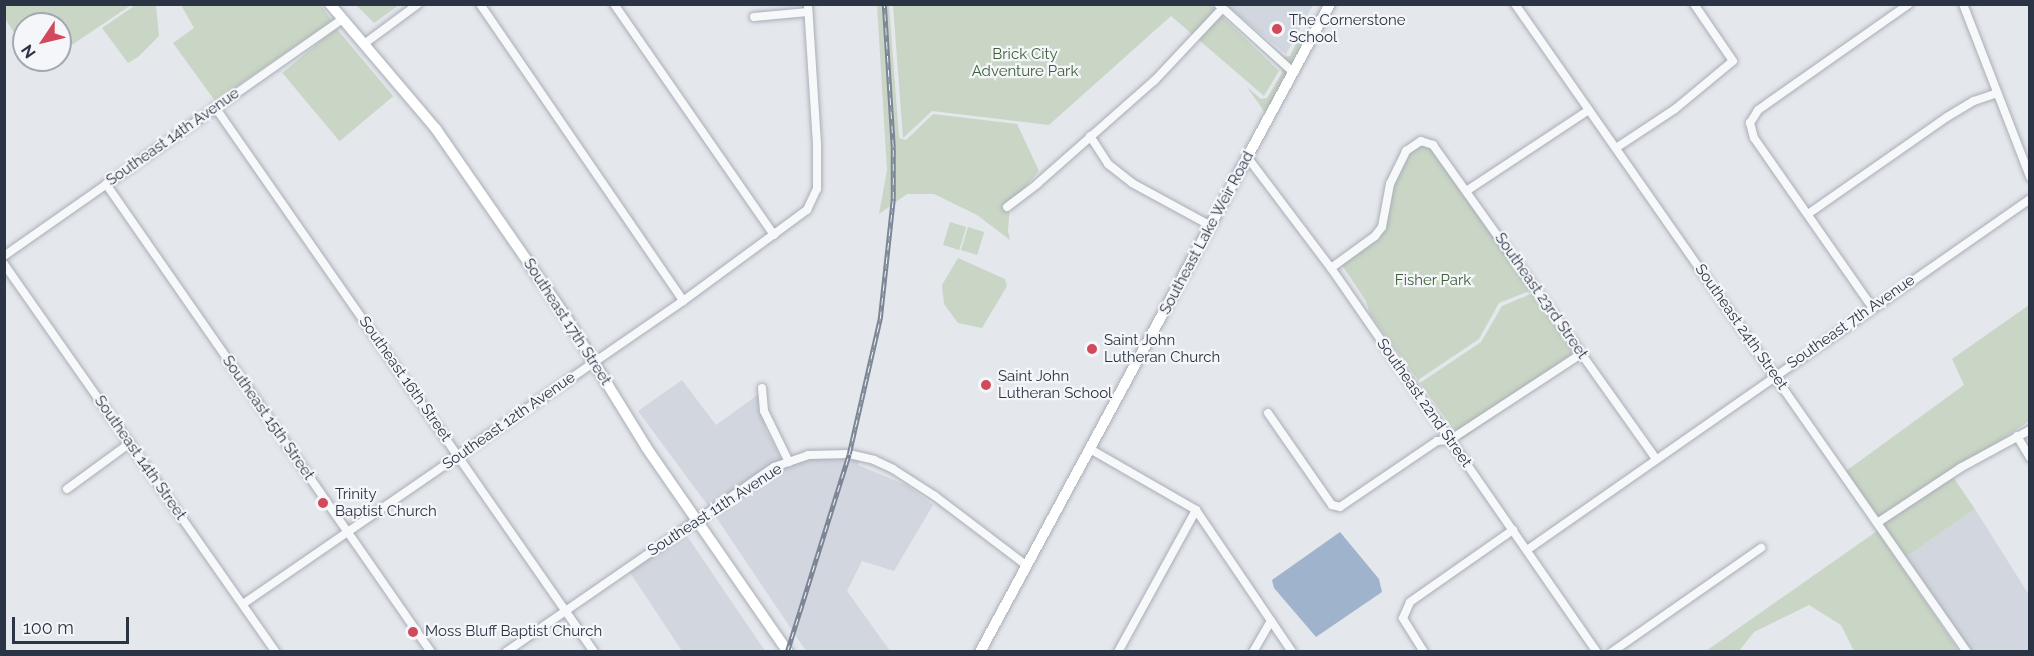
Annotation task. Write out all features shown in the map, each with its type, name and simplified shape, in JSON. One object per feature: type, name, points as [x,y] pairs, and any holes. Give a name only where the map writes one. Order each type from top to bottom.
[{"type":"main road","name":"Southeast 17th Street","points":[[330,4],[341,20],[436,129],[595,361],[646,447],[788,651]]},
{"type":"main road","name":"Southeast Lake Weir Road","points":[[980,651],[1330,4]]},
{"type":"street","points":[[364,44],[418,4]]},
{"type":"street","points":[[480,4],[683,301]]},
{"type":"street","points":[[614,4],[774,235]]},
{"type":"street","name":"Southeast 24th Street","points":[[1515,4],[1967,651]]},
{"type":"street","points":[[1616,148],[1675,109],[1733,61],[1694,4]]},
{"type":"street","points":[[1872,307],[1754,138],[1750,123],[1758,110],[1909,4]]},
{"type":"street","points":[[1963,4],[2030,177]]},
{"type":"street","points":[[1007,207],[1037,184],[1154,81],[1219,7],[1293,72]]},
{"type":"street","points":[[753,17],[808,8]]},
{"type":"street","name":"Southeast 12th Avenue","points":[[243,604],[683,301],[807,210],[817,189],[818,144],[808,8]]},
{"type":"street","name":"Southeast 14th Avenue","points":[[4,256],[341,20]]},
{"type":"street","points":[[1808,214],[1947,117],[1974,101],[1997,93]]},
{"type":"street","name":"Southeast 16th Street","points":[[215,107],[594,651]]},
{"type":"street","points":[[1468,190],[1589,111]]},
{"type":"street","points":[[1089,136],[1108,164],[1132,183],[1211,226]]},
{"type":"street","name":"Southeast 23rd Street","points":[[1331,268],[1375,236],[1382,227],[1390,184],[1406,151],[1421,141],[1433,145],[1468,190],[1656,459]]},
{"type":"street","name":"Southeast 22nd Street","points":[[1248,158],[1331,268],[1597,651]]},
{"type":"street","name":"Southeast 15th Street","points":[[106,184],[431,651]]},
{"type":"street","name":"Southeast 7th Avenue","points":[[1527,550],[1774,375],[2030,199]]},
{"type":"street","name":"Southeast 14th Street","points":[[4,264],[276,651]]},
{"type":"street","points":[[1268,412],[1332,506],[1340,507],[1437,441],[1450,441],[1581,354]]},
{"type":"street","points":[[762,388],[764,411],[789,462]]},
{"type":"street","points":[[1877,524],[1960,468],[2030,430]]},
{"type":"street","points":[[2018,436],[2030,458]]},
{"type":"street","points":[[67,489],[130,443]]},
{"type":"street","points":[[1089,449],[1196,510],[1292,651]]},
{"type":"street","name":"Southeast 11th Avenue","points":[[506,651],[774,467],[808,455],[849,454],[874,460],[935,496],[1026,565]]},
{"type":"street","points":[[1118,651],[1196,510]]},
{"type":"street","points":[[1424,651],[1402,618],[1404,609],[1410,602],[1513,530]]},
{"type":"street","points":[[1612,651],[1761,548]]},
{"type":"street","points":[[1253,651],[1271,621]]},
{"type":"shaded area","name":"The Cornerstone School","points":[[1226,5],[1313,5],[1286,54]]},
{"type":"shaded area","points":[[682,380],[716,425],[759,394],[767,411],[765,428],[782,460],[773,463],[709,507],[638,411]]},
{"type":"shaded area","points":[[844,458],[859,461],[858,465],[908,486],[933,505],[894,571],[862,561],[847,591],[890,651],[806,651],[714,514],[776,470],[808,459]]},
{"type":"shaded area","points":[[1975,509],[2029,595],[2029,651],[1972,651],[1906,557]]},
{"type":"shaded area","points":[[685,533],[765,651],[682,651],[629,571]]},
{"type":"green space","points":[[5,4],[131,5],[72,45],[72,12],[12,12],[12,29],[5,19]]},
{"type":"green space","points":[[137,4],[156,5],[159,36],[138,57],[128,63],[102,28]]},
{"type":"green space","points":[[181,5],[321,5],[332,21],[215,101],[173,43],[194,28]]},
{"type":"green space","points":[[356,5],[399,5],[374,23]]},
{"type":"green space","points":[[877,5],[889,5],[899,138],[906,140],[933,114],[1017,124],[1039,171],[1010,204],[1008,231],[1010,240],[977,215],[934,194],[907,194],[879,214],[887,170]]},
{"type":"green space","name":"Brick City Adventure Park","points":[[893,5],[1210,5],[1279,71],[1264,96],[1171,16],[1049,125],[932,111],[903,138]]},
{"type":"green space","points":[[1216,5],[1284,57],[1290,56],[1300,36],[1305,42],[1266,114],[1247,87],[1261,99],[1267,98],[1282,73],[1282,69]]},
{"type":"green space","points":[[336,28],[393,96],[340,141],[282,73]]},
{"type":"green space","name":"Fisher Park","points":[[1418,146],[1426,146],[1432,150],[1532,290],[1499,303],[1479,339],[1418,380],[1370,314],[1366,301],[1342,265],[1379,239],[1388,217],[1394,184],[1412,151]]},
{"type":"green space","points":[[950,222],[966,227],[959,250],[943,245]]},
{"type":"green space","points":[[968,227],[984,232],[977,255],[961,250]]},
{"type":"green space","points":[[958,258],[1005,279],[1007,286],[982,328],[958,323],[944,304],[942,285]]},
{"type":"green space","points":[[1535,288],[1582,355],[1461,440],[1420,383],[1481,342],[1502,306],[1533,293]]},
{"type":"green space","points":[[2029,305],[2029,421],[1951,474],[1975,509],[1906,557],[1846,471],[1964,385],[1952,359]]},
{"type":"green space","points":[[1877,531],[1959,651],[1854,651],[1841,625],[1809,605],[1754,632],[1739,651],[1706,651]]},
{"type":"water","points":[[1340,532],[1379,579],[1382,592],[1316,637],[1274,588],[1272,580]]},
{"type":"railway","points":[[787,652],[849,454],[880,319],[893,199],[893,147],[884,4]]},
{"type":"place","name":"The Cornerstone School","points":[[1277,29]]},
{"type":"place","name":"Saint John Lutheran Church","points":[[1092,349]]},
{"type":"place","name":"Saint John Lutheran School","points":[[986,385]]},
{"type":"place","name":"Trinity Baptist Church","points":[[323,503]]},
{"type":"place","name":"Moss Bluff Baptist Church","points":[[413,632]]}]
